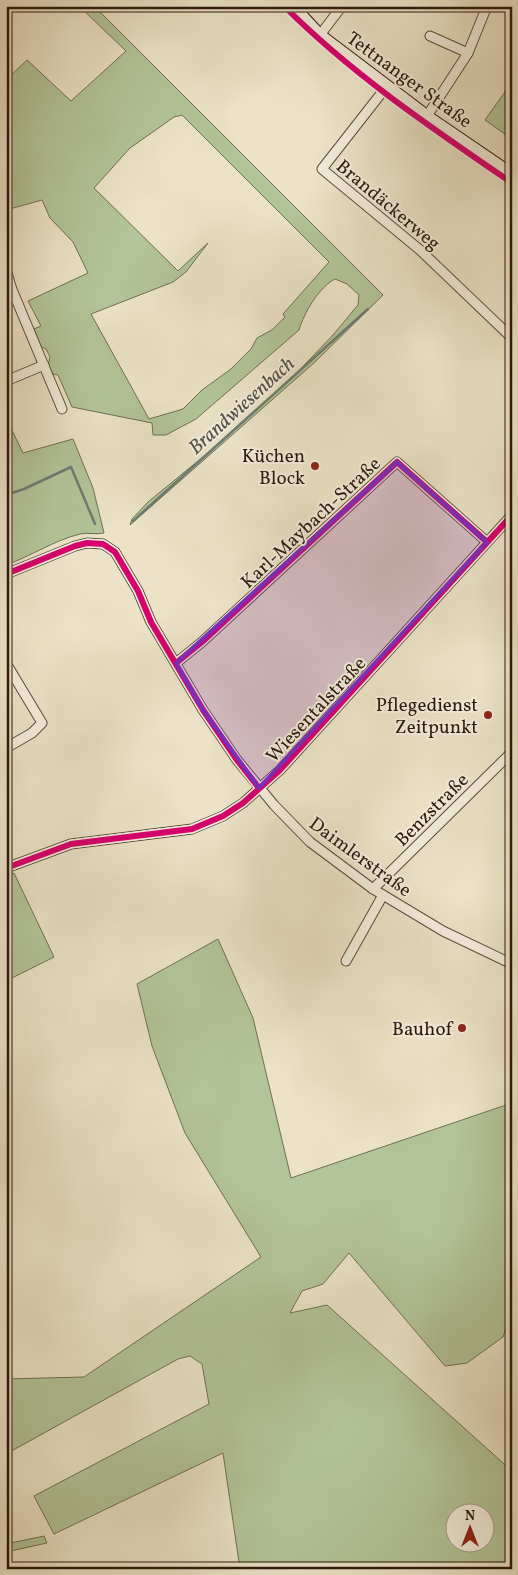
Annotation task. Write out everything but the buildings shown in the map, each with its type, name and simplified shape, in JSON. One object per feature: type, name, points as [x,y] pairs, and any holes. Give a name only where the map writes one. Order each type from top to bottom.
[{"type":"main road","name":"Tettnanger Straße","points":[[293,6],[320,35],[427,116],[512,174]]},
{"type":"street","points":[[320,35],[342,6]]},
{"type":"street","points":[[427,116],[468,53],[486,6]]},
{"type":"street","points":[[430,36],[468,53]]},
{"type":"street","name":"Brandäckerweg","points":[[387,86],[322,169],[420,250],[512,338]]},
{"type":"street","points":[[6,269],[9,289],[62,409]]},
{"type":"street","points":[[6,381],[44,365]]},
{"type":"street","name":"Karl-Maybach-Straße","points":[[176,663],[202,642],[397,462],[487,542]]},
{"type":"street","name":"Wiesentalstraße","points":[[6,868],[71,844],[192,829],[223,816],[243,803],[285,764],[512,515]]},
{"type":"street","name":"Daimlerstraße","points":[[6,574],[75,546],[87,543],[103,544],[109,547],[115,552],[151,622],[203,710],[237,760],[310,842],[373,889],[443,931],[510,961]]},
{"type":"street","points":[[6,663],[42,723],[32,733],[6,748]]},
{"type":"street","name":"Benzstraße","points":[[373,889],[512,752]]},
{"type":"street","points":[[346,961],[383,895]]},
{"type":"highlighted area","points":[[397,462],[487,542],[259,788],[203,710],[176,663]]},
{"type":"green space","points":[[83,6],[94,6],[383,295],[315,362],[130,525],[132,519],[148,502],[226,438],[291,379],[333,335],[358,305],[359,295],[347,284],[335,279],[329,283],[313,301],[304,316],[299,330],[196,419],[166,435],[153,435],[152,423],[72,407],[58,375],[53,374],[48,365],[50,357],[46,349],[41,347],[34,329],[41,326],[28,301],[88,273],[73,242],[50,218],[42,200],[6,210],[6,80],[27,60],[71,101],[126,51],[81,8]],"holes":[[[182,115],[329,262],[283,314],[285,317],[272,330],[257,338],[251,349],[231,369],[202,390],[183,409],[149,419],[91,314],[173,282],[186,272],[208,243],[178,271],[94,188],[130,148],[174,117]]]},
{"type":"green space","points":[[512,82],[512,139],[485,120]]},
{"type":"green space","points":[[7,420],[23,453],[73,439],[93,488],[104,533],[83,533],[52,544],[6,565]]},
{"type":"green space","points":[[14,873],[54,957],[6,981],[6,877]]},
{"type":"green space","points":[[218,939],[253,1018],[291,1178],[512,1103],[512,1312],[503,1337],[467,1363],[445,1366],[349,1253],[323,1284],[302,1291],[290,1313],[327,1305],[512,1471],[512,1569],[240,1569],[223,1453],[54,1534],[34,1496],[209,1404],[202,1364],[190,1356],[178,1359],[6,1454],[6,1379],[84,1377],[261,1257],[185,1133],[152,1046],[137,984]]},
{"type":"green space","points":[[44,1536],[47,1543],[6,1552],[6,1544]]},
{"type":"waterway","name":"Brandwiesenbach","points":[[133,521],[368,309]]},
{"type":"waterway","name":"Brandwiesenbach","points":[[6,495],[24,489],[71,467],[95,524]]},
{"type":"cycle path","points":[[284,6],[365,78],[512,183]]},
{"type":"cycle path","points":[[176,663],[202,642],[397,462],[487,542]]},
{"type":"cycle path","points":[[6,868],[71,844],[192,829],[223,816],[243,803],[280,770],[512,515]]},
{"type":"cycle path","points":[[6,574],[87,543],[103,544],[115,552],[138,591],[151,622],[203,710],[237,760],[259,788]]},
{"type":"place","name":"Küchen Block","points":[[315,466]]},
{"type":"place","name":"Pflegedienst Zeitpunkt","points":[[488,715]]},
{"type":"place","name":"Bauhof","points":[[462,1028]]}]
